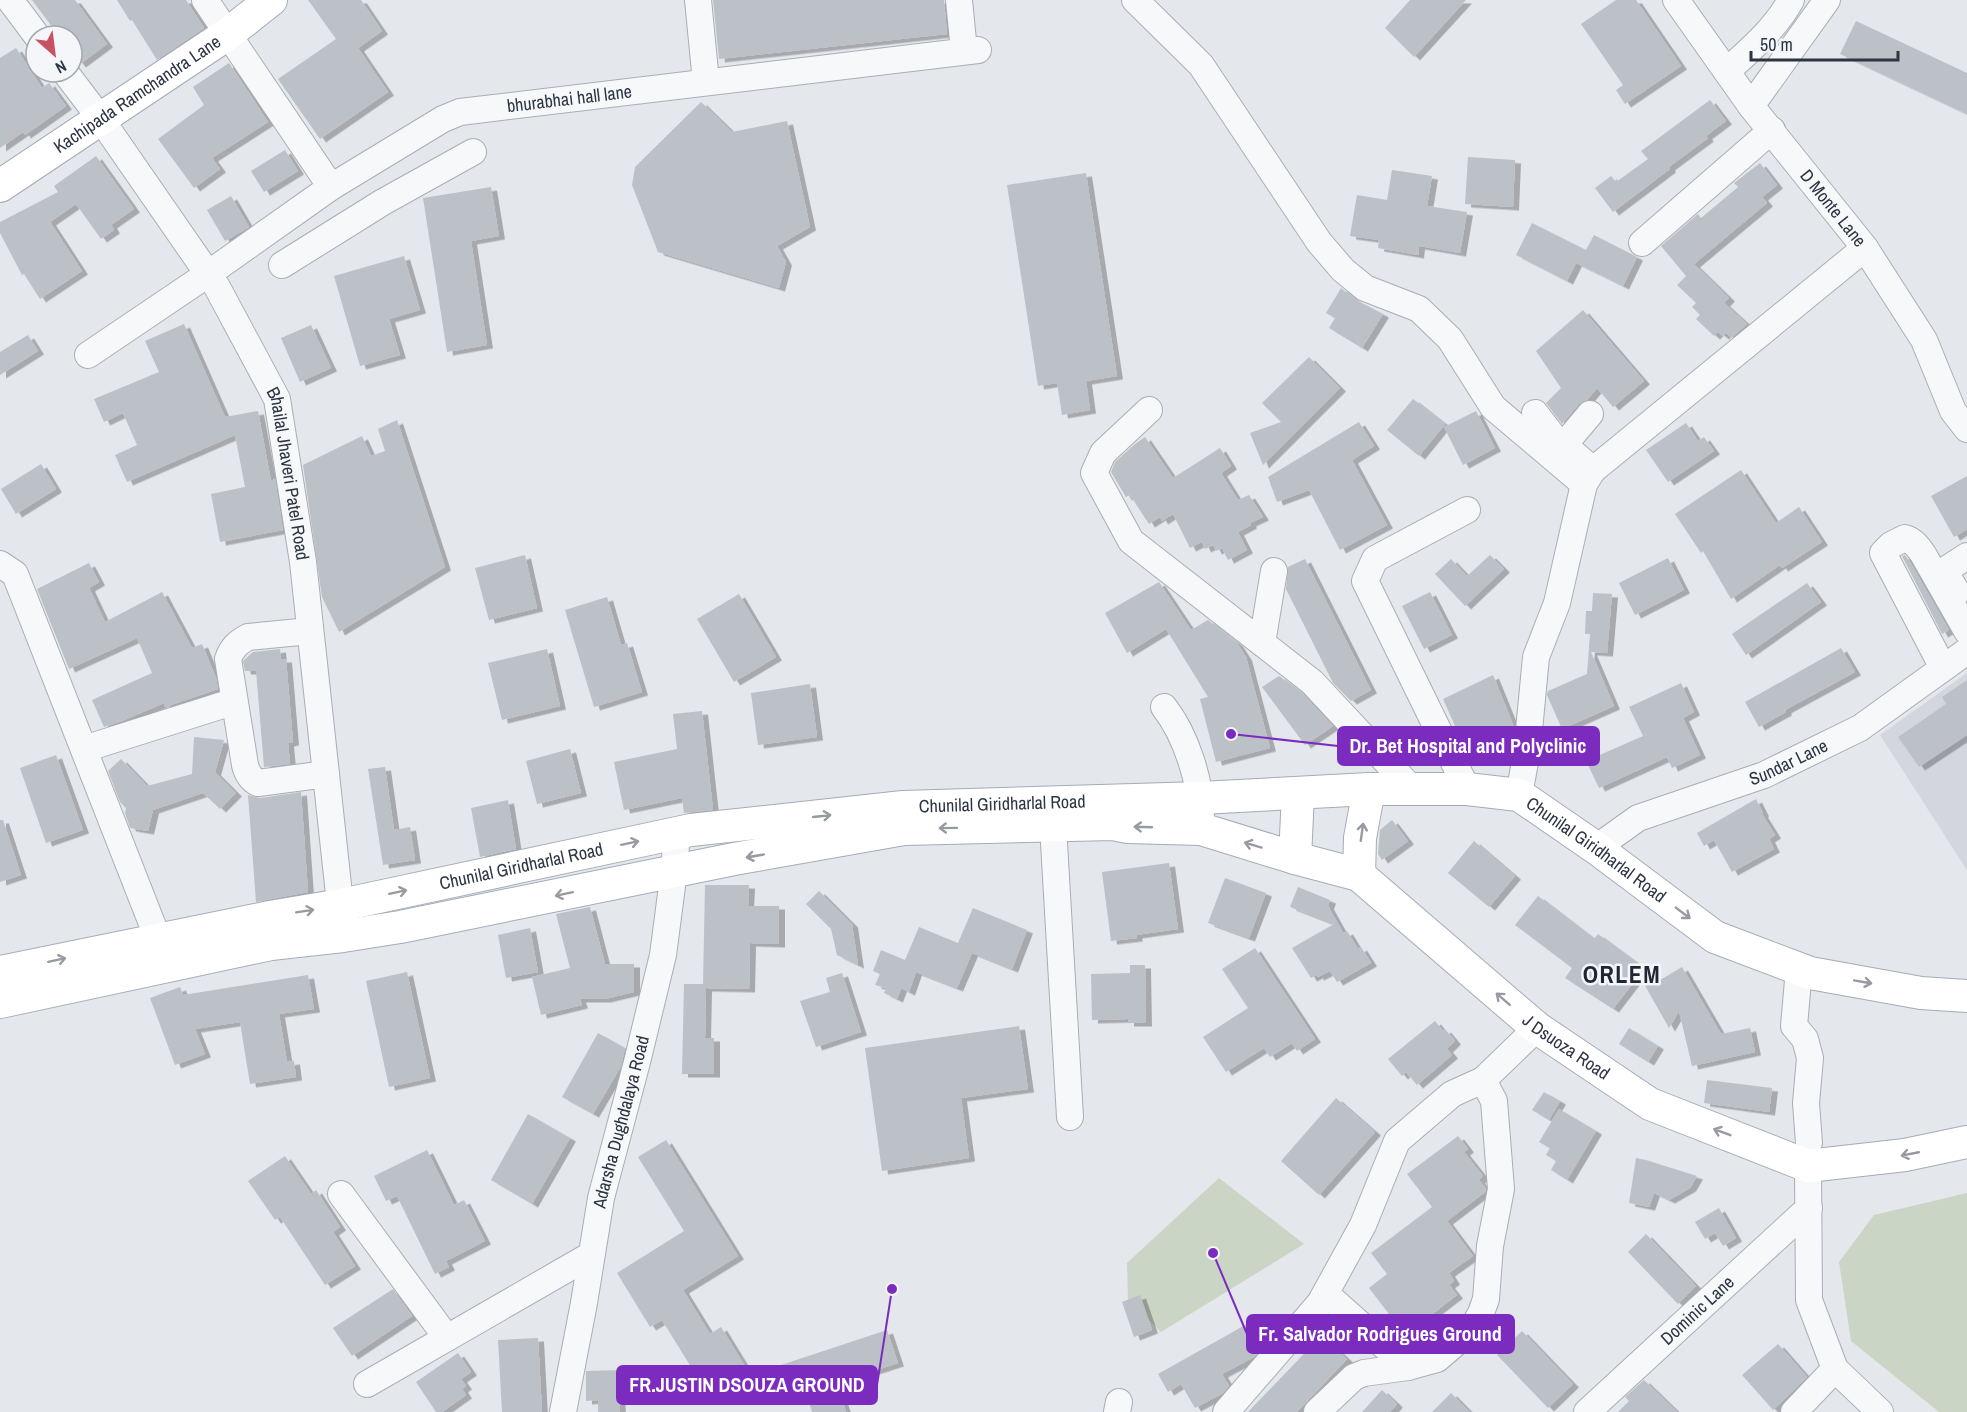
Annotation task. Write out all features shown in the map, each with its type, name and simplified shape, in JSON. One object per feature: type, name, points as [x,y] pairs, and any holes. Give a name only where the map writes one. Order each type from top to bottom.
[{"type":"main road","name":"Kachipada Ramchandra Lane","points":[[0,186],[229,33],[271,0]]},
{"type":"main road","name":"Chunilal Giridharlal Road","points":[[0,972],[270,916],[340,905],[677,833],[903,807],[1201,798],[1369,789],[1467,789],[1519,795],[1596,848],[1715,937],[1810,973],[1921,993],[1967,996]]},
{"type":"main road","points":[[1359,875],[1360,838],[1369,789]]},
{"type":"main road","points":[[1295,858],[1298,793]]},
{"type":"main road","name":"Chunilal Giridharlal Road","points":[[0,1002],[271,944],[400,927],[674,871],[904,829],[1113,824],[1201,829]]},
{"type":"main road","name":"J Dsuoza Road","points":[[1201,829],[1359,875],[1537,1028],[1650,1104],[1808,1154],[1905,1155],[1967,1142]]},
{"type":"street","points":[[10,0],[29,24]]},
{"type":"street","points":[[205,0],[331,187]]},
{"type":"street","points":[[698,0],[706,82]]},
{"type":"street","name":"bhurabhai hall lane","points":[[88,355],[331,187],[443,119],[460,112],[971,51],[959,0]]},
{"type":"street","points":[[1135,0],[1201,65],[1319,242],[1342,270],[1365,288],[1419,309],[1450,339],[1493,407],[1588,477]]},
{"type":"street","name":"D Monte Lane","points":[[1676,0],[1752,106],[1865,248],[1924,340],[1953,411],[1967,429]]},
{"type":"street","points":[[1726,71],[1760,41],[1782,16],[1791,0]]},
{"type":"street","points":[[1752,106],[1827,0]]},
{"type":"street","name":"Bhailal Jhaveri Patel Road","points":[[74,84],[217,287],[277,399],[303,562],[343,936]]},
{"type":"street","points":[[1642,243],[1772,130]]},
{"type":"street","points":[[282,265],[383,202],[473,152]]},
{"type":"street","points":[[1519,795],[1527,751],[1536,657],[1557,603],[1588,477],[1865,248]]},
{"type":"street","points":[[1149,410],[1103,453],[1094,473],[1131,540],[1312,682],[1413,790]]},
{"type":"street","points":[[1535,413],[1555,439],[1564,445],[1588,477]]},
{"type":"street","points":[[1564,445],[1590,414]]},
{"type":"street","points":[[1467,510],[1375,559],[1365,581],[1467,789]]},
{"type":"street","points":[[1943,668],[1883,553],[1886,548],[1905,538],[1916,544],[1967,631]]},
{"type":"street","points":[[1967,556],[1944,571],[1967,608]]},
{"type":"street","points":[[0,564],[15,574],[158,939]]},
{"type":"street","points":[[1262,643],[1274,571]]},
{"type":"street","points":[[310,631],[248,637],[239,642],[231,651],[228,659],[245,765],[252,780],[258,783],[326,774]]},
{"type":"street","name":"Sundar Lane","points":[[1596,848],[1638,818],[1764,775],[1860,728],[1967,651]]},
{"type":"street","points":[[84,749],[225,704]]},
{"type":"street","points":[[1164,708],[1173,718],[1185,744],[1201,798],[1201,829]]},
{"type":"street","points":[[1053,826],[1070,1117]]},
{"type":"street","name":"Adarsha Dughdalaya Road","points":[[563,1412],[585,1303],[601,1198],[663,955],[677,833]]},
{"type":"street","points":[[1798,969],[1794,1026],[1805,1039],[1810,1058],[1806,1103],[1809,1300],[1835,1369],[1880,1412]]},
{"type":"street","points":[[1226,1412],[1326,1294],[1363,1226],[1397,1141],[1452,1094],[1483,1080],[1537,1028]]},
{"type":"street","points":[[1317,1412],[1354,1377],[1437,1359],[1472,1329],[1482,1313],[1486,1299],[1490,1246],[1501,1189],[1494,1101],[1483,1080]]},
{"type":"street","points":[[341,1194],[447,1338]]},
{"type":"street","name":"Dominic Lane","points":[[1587,1412],[1809,1208]]},
{"type":"street","points":[[367,1384],[591,1255]]},
{"type":"street","points":[[1326,1294],[1408,1367]]},
{"type":"street","points":[[1794,1412],[1835,1369]]},
{"type":"shaded area","points":[[1967,673],[1967,870],[1880,735]]},
{"type":"green space","points":[[1219,1178],[1304,1244],[1161,1332],[1128,1299],[1127,1263]]},
{"type":"green space","points":[[1967,1193],[1967,1412],[1939,1412],[1851,1341],[1839,1262],[1874,1215]]},
{"type":"building","points":[[32,0],[75,0],[107,44],[84,61],[84,24],[50,24]]},
{"type":"building","points":[[117,0],[186,0],[204,28],[157,60]]},
{"type":"building","points":[[308,0],[361,0],[382,31],[358,48],[388,92],[320,139],[278,79],[336,39]]},
{"type":"building","points":[[713,0],[944,0],[947,34],[719,59]]},
{"type":"building","points":[[1410,0],[1466,0],[1414,57],[1385,28]]},
{"type":"building","points":[[1616,0],[1636,0],[1681,66],[1625,104],[1616,90],[1623,85],[1581,24]]},
{"type":"building","points":[[1856,21],[1967,73],[1967,114],[1840,54]]},
{"type":"building","points":[[16,48],[24,60],[24,84],[39,84],[42,88],[50,84],[66,106],[25,135],[23,132],[0,148],[0,58]]},
{"type":"building","points":[[229,63],[268,122],[212,158],[220,169],[194,188],[158,139],[204,105],[193,87]]},
{"type":"building","points":[[1710,100],[1726,121],[1706,136],[1708,138],[1669,167],[1670,169],[1613,212],[1595,188],[1611,176],[1616,182],[1648,159],[1641,151]]},
{"type":"building","points":[[701,102],[732,132],[787,121],[810,227],[777,246],[786,262],[779,288],[658,252],[632,185],[635,167]]},
{"type":"building","points":[[285,150],[298,171],[264,192],[251,171]]},
{"type":"building","points":[[96,156],[134,209],[111,225],[114,230],[101,239],[76,204],[50,222],[82,271],[40,299],[24,274],[22,275],[0,233],[0,222],[58,192],[54,186]]},
{"type":"building","points":[[1468,157],[1515,160],[1513,207],[1465,204]]},
{"type":"building","points":[[1760,163],[1777,185],[1762,197],[1767,203],[1694,264],[1729,298],[1724,303],[1747,324],[1731,338],[1726,333],[1723,336],[1718,332],[1714,336],[1696,319],[1700,315],[1692,307],[1696,303],[1677,285],[1686,276],[1661,246],[1698,214],[1701,218],[1738,187],[1734,183]]},
{"type":"building","points":[[1392,170],[1432,176],[1427,206],[1467,212],[1460,253],[1419,246],[1418,255],[1378,248],[1379,240],[1350,236],[1357,195],[1387,200]]},
{"type":"building","points":[[1086,173],[1117,376],[1086,381],[1090,410],[1062,415],[1057,383],[1038,386],[1007,185]]},
{"type":"building","points":[[491,187],[499,236],[471,241],[487,345],[447,352],[423,198]]},
{"type":"building","points":[[231,196],[249,227],[225,241],[207,210]]},
{"type":"building","points":[[1532,223],[1586,250],[1594,235],[1637,257],[1623,286],[1576,263],[1567,281],[1516,255]]},
{"type":"building","points":[[404,256],[420,310],[389,319],[400,355],[360,366],[334,276]]},
{"type":"building","points":[[1341,288],[1356,300],[1383,314],[1362,348],[1329,328],[1335,318],[1326,313]]},
{"type":"building","points":[[1583,310],[1644,381],[1613,407],[1597,388],[1562,424],[1546,403],[1561,388],[1536,351]]},
{"type":"building","points":[[184,324],[225,417],[258,411],[271,481],[275,479],[283,530],[220,542],[211,494],[245,487],[235,435],[127,482],[115,455],[137,445],[123,413],[104,422],[94,399],[159,372],[145,341]]},
{"type":"building","points":[[311,325],[331,368],[300,382],[281,338]]},
{"type":"building","points":[[28,335],[38,351],[0,375],[0,352]]},
{"type":"building","points":[[1309,357],[1340,388],[1263,465],[1250,433],[1281,422],[1262,403]]},
{"type":"building","points":[[1413,399],[1445,424],[1419,456],[1387,430]]},
{"type":"building","points":[[1476,411],[1495,448],[1463,465],[1444,427]]},
{"type":"building","points":[[397,420],[445,567],[339,632],[322,597],[303,465],[362,436],[371,456],[385,451],[378,429]]},
{"type":"building","points":[[1359,422],[1374,446],[1352,460],[1387,525],[1340,550],[1309,490],[1277,502],[1268,477]]},
{"type":"building","points":[[1686,423],[1698,441],[1704,437],[1714,451],[1668,482],[1646,450]]},
{"type":"building","points":[[1145,437],[1173,478],[1220,448],[1231,466],[1221,473],[1238,500],[1249,495],[1263,517],[1238,532],[1247,550],[1228,560],[1222,548],[1216,551],[1213,545],[1205,549],[1202,542],[1190,548],[1173,514],[1162,521],[1160,517],[1149,524],[1130,495],[1126,497],[1111,472],[1115,462]]},
{"type":"building","points":[[41,464],[56,489],[16,514],[1,489]]},
{"type":"building","points":[[1741,470],[1776,523],[1799,507],[1822,542],[1782,568],[1780,565],[1731,599],[1703,551],[1701,553],[1675,514]]},
{"type":"building","points":[[1967,476],[1967,529],[1954,537],[1931,496]]},
{"type":"building","points":[[525,555],[537,608],[489,620],[475,568]]},
{"type":"building","points":[[1490,555],[1504,569],[1465,606],[1435,574],[1451,559],[1467,576]]},
{"type":"building","points":[[1905,555],[1949,630],[1942,634],[1902,556]]},
{"type":"building","points":[[1668,558],[1684,590],[1635,615],[1619,583]]},
{"type":"building","points":[[1305,559],[1371,690],[1351,701],[1333,683],[1286,589],[1288,567]]},
{"type":"building","points":[[89,563],[99,582],[89,588],[105,622],[162,592],[192,648],[202,644],[216,678],[218,689],[165,707],[164,703],[104,727],[92,700],[152,673],[137,638],[69,669],[37,589]]},
{"type":"building","points":[[1159,582],[1191,630],[1208,620],[1237,643],[1246,657],[1270,748],[1216,762],[1200,699],[1208,697],[1166,629],[1127,653],[1105,613]]},
{"type":"building","points":[[1807,583],[1821,602],[1746,655],[1732,634]]},
{"type":"building","points":[[1430,592],[1452,635],[1424,649],[1402,606]]},
{"type":"building","points":[[1593,593],[1612,594],[1607,653],[1591,652],[1614,706],[1562,729],[1547,695],[1548,691],[1587,674],[1590,634],[1585,634],[1586,611],[1592,611]]},
{"type":"building","points":[[739,594],[776,657],[734,682],[697,619]]},
{"type":"building","points":[[607,597],[621,645],[627,643],[642,692],[594,707],[565,610]]},
{"type":"building","points":[[1841,648],[1855,672],[1785,710],[1786,712],[1759,727],[1745,702]]},
{"type":"building","points":[[280,649],[281,659],[286,659],[293,742],[288,743],[290,764],[264,767],[256,671],[245,671],[243,661],[253,652]]},
{"type":"building","points":[[547,649],[560,706],[502,720],[488,663]]},
{"type":"building","points":[[1493,675],[1514,727],[1512,750],[1499,755],[1490,735],[1464,746],[1443,699]]},
{"type":"building","points":[[1279,676],[1302,693],[1333,726],[1305,745],[1262,687]]},
{"type":"building","points":[[1967,680],[1967,735],[1919,767],[1898,737],[1946,704],[1942,697]]},
{"type":"building","points":[[1681,683],[1694,712],[1683,718],[1700,755],[1672,768],[1667,757],[1599,788],[1586,761],[1643,736],[1629,707]]},
{"type":"building","points":[[810,684],[817,737],[758,745],[751,693]]},
{"type":"building","points":[[702,711],[713,810],[684,813],[682,798],[624,810],[614,762],[677,749],[673,714]]},
{"type":"building","points":[[194,737],[224,740],[215,772],[236,793],[220,809],[203,793],[153,810],[148,831],[130,828],[125,813],[126,808],[120,802],[108,771],[121,759],[147,786],[192,774]]},
{"type":"building","points":[[570,749],[581,793],[537,804],[526,761]]},
{"type":"building","points":[[56,755],[83,830],[46,843],[20,768]]},
{"type":"building","points":[[385,767],[394,830],[410,827],[415,860],[383,865],[368,769]]},
{"type":"building","points":[[301,792],[308,892],[256,902],[248,795],[260,798]]},
{"type":"building","points":[[1756,799],[1775,835],[1769,839],[1774,849],[1732,872],[1714,840],[1704,846],[1697,833]]},
{"type":"building","points":[[508,800],[516,849],[480,857],[471,808]]},
{"type":"building","points":[[0,820],[3,820],[21,875],[0,882]]},
{"type":"building","points":[[1392,820],[1408,841],[1382,860],[1378,854],[1380,830]]},
{"type":"building","points":[[1474,841],[1515,876],[1489,907],[1448,873]]},
{"type":"building","points":[[1169,863],[1178,929],[1111,941],[1102,872]]},
{"type":"building","points":[[1225,878],[1266,893],[1249,938],[1208,923]]},
{"type":"building","points":[[705,885],[749,885],[748,906],[779,906],[779,944],[750,943],[749,989],[706,988],[705,1038],[714,1038],[714,1074],[682,1074],[684,984],[703,984]]},
{"type":"building","points":[[1298,887],[1330,900],[1328,906],[1343,933],[1347,931],[1358,949],[1361,947],[1371,963],[1337,982],[1330,971],[1311,978],[1292,948],[1334,924],[1290,907]]},
{"type":"building","points":[[819,891],[852,924],[858,965],[837,955],[831,929],[806,904]]},
{"type":"building","points":[[1538,896],[1594,939],[1598,934],[1660,980],[1682,967],[1721,1034],[1750,1028],[1755,1052],[1692,1066],[1679,1011],[1669,1028],[1639,975],[1613,1009],[1565,978],[1572,968],[1515,925]]},
{"type":"building","points":[[590,907],[605,964],[634,964],[634,992],[605,999],[580,999],[582,1005],[541,1015],[532,977],[570,968],[556,914]]},
{"type":"building","points":[[973,908],[1027,930],[1012,969],[972,953],[957,988],[916,972],[909,992],[901,988],[897,999],[884,993],[886,988],[875,985],[880,974],[873,971],[881,950],[905,960],[919,927],[958,943]]},
{"type":"building","points":[[530,928],[538,972],[506,978],[498,935]]},
{"type":"building","points":[[1255,948],[1315,1039],[1297,1051],[1292,1043],[1270,1057],[1264,1048],[1226,1072],[1203,1037],[1248,1008],[1222,969]]},
{"type":"building","points":[[1130,965],[1145,965],[1146,1023],[1128,1023],[1128,1019],[1092,1020],[1091,974],[1130,973]]},
{"type":"building","points":[[407,972],[430,1078],[389,1087],[366,981]]},
{"type":"building","points":[[842,973],[861,1032],[816,1047],[800,1001],[830,992],[826,978]]},
{"type":"building","points":[[308,975],[314,1009],[279,1014],[287,1062],[294,1061],[296,1077],[250,1084],[240,1022],[195,1029],[205,1054],[175,1065],[150,998],[180,987],[183,995]]},
{"type":"building","points":[[1435,1021],[1455,1041],[1447,1049],[1452,1055],[1417,1085],[1406,1072],[1402,1076],[1388,1059]]},
{"type":"building","points":[[1019,1026],[1028,1089],[961,1098],[969,1158],[882,1171],[865,1048]]},
{"type":"building","points":[[1629,1028],[1658,1046],[1648,1062],[1619,1044]]},
{"type":"building","points":[[598,1033],[625,1048],[621,1066],[593,1114],[562,1097]]},
{"type":"building","points":[[1707,1080],[1772,1088],[1769,1112],[1704,1103]]},
{"type":"building","points":[[1544,1092],[1560,1101],[1549,1120],[1532,1110]]},
{"type":"building","points":[[1336,1098],[1375,1132],[1319,1195],[1281,1161]]},
{"type":"building","points":[[1559,1109],[1596,1131],[1567,1180],[1551,1170],[1556,1161],[1546,1155],[1550,1148],[1539,1142]]},
{"type":"building","points":[[528,1114],[570,1138],[532,1204],[491,1180]]},
{"type":"building","points":[[1458,1136],[1468,1149],[1464,1152],[1483,1176],[1479,1180],[1486,1189],[1447,1221],[1473,1256],[1449,1273],[1454,1281],[1449,1285],[1457,1295],[1405,1335],[1369,1288],[1387,1274],[1371,1253],[1432,1207],[1407,1174]]},
{"type":"building","points":[[666,1140],[738,1256],[683,1290],[710,1334],[721,1327],[746,1368],[707,1393],[662,1320],[650,1327],[617,1273],[684,1231],[638,1157]]},
{"type":"building","points":[[427,1150],[454,1205],[464,1200],[485,1241],[446,1261],[449,1267],[435,1274],[397,1196],[386,1201],[374,1176]]},
{"type":"building","points":[[285,1156],[311,1194],[316,1190],[340,1227],[333,1232],[355,1266],[325,1285],[280,1217],[275,1220],[248,1181]]},
{"type":"building","points":[[1636,1158],[1697,1176],[1690,1188],[1669,1200],[1654,1193],[1649,1207],[1629,1203]]},
{"type":"building","points":[[1719,1208],[1736,1238],[1723,1246],[1715,1233],[1705,1239],[1695,1222]]},
{"type":"building","points":[[1646,1234],[1696,1286],[1678,1304],[1628,1252]]},
{"type":"building","points":[[393,1289],[412,1316],[352,1356],[333,1328]]},
{"type":"building","points":[[1140,1295],[1152,1330],[1134,1337],[1122,1302]]},
{"type":"building","points":[[1247,1324],[1261,1349],[1254,1357],[1222,1374],[1229,1386],[1223,1393],[1195,1408],[1181,1384],[1168,1392],[1158,1374]]},
{"type":"building","points":[[887,1330],[898,1363],[836,1383],[846,1412],[812,1412],[805,1390],[778,1398],[769,1369]]},
{"type":"building","points":[[1522,1331],[1573,1384],[1548,1408],[1497,1355]]},
{"type":"building","points":[[1322,1335],[1347,1359],[1297,1412],[1248,1412]]},
{"type":"building","points":[[538,1338],[542,1412],[502,1412],[498,1340]]},
{"type":"building","points":[[1778,1344],[1807,1377],[1773,1410],[1742,1375]]},
{"type":"building","points":[[458,1353],[471,1372],[461,1379],[466,1386],[462,1389],[466,1395],[442,1412],[436,1412],[416,1382]]},
{"type":"building","points":[[622,1370],[623,1391],[619,1391],[620,1412],[598,1412],[598,1400],[586,1401],[586,1371]]},
{"type":"building","points":[[1644,1380],[1677,1412],[1618,1412],[1629,1401],[1625,1397]]},
{"type":"building","points":[[1382,1390],[1397,1404],[1390,1412],[1362,1412]]},
{"type":"building","points":[[1451,1393],[1470,1412],[1432,1412]]},
{"type":"place","name":"Dr. Bet Hospital and Polyclinic","points":[[1231,734]]},
{"type":"place","name":"Fr. Salvador Rodrigues Ground","points":[[1213,1253]]},
{"type":"place","name":"FR.JUSTIN DSOUZA GROUND","points":[[892,1289]]},
{"type":"district","name":"ORLEM","points":[[1622,975]]}]
